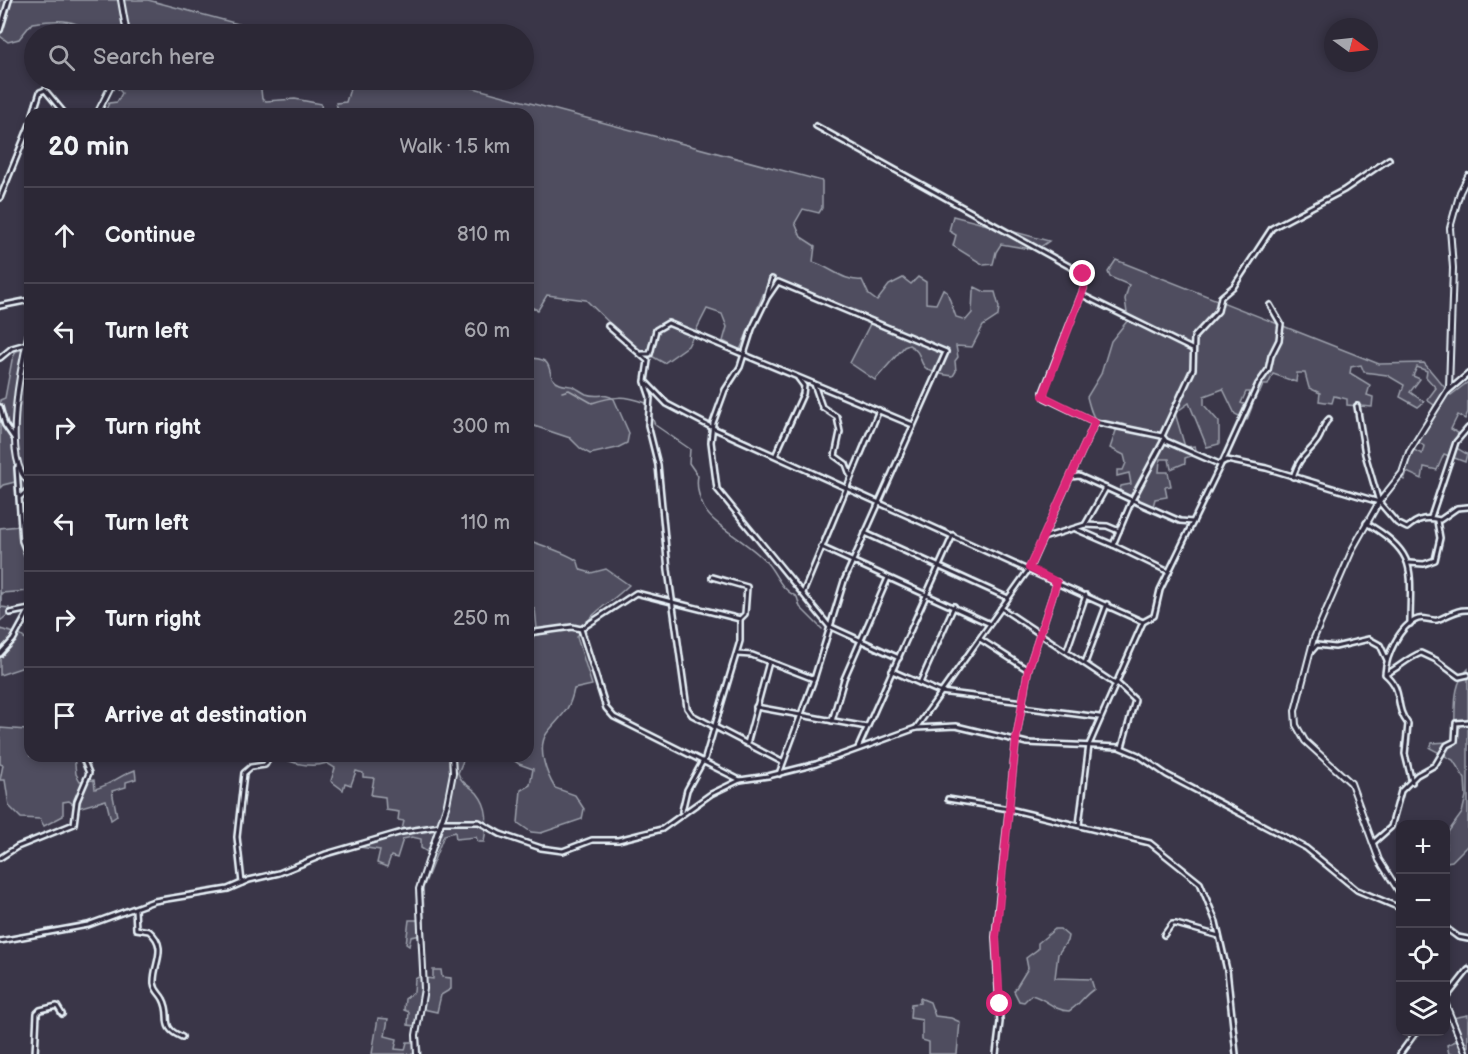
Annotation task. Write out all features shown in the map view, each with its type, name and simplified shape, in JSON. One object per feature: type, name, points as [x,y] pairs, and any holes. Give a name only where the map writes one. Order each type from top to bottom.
[{"type":"street","points":[[0,30],[9,0]]},
{"type":"street","points":[[121,0],[125,24]]},
{"type":"street","points":[[36,108],[43,90],[47,91],[60,108]]},
{"type":"street","points":[[100,108],[109,90]]},
{"type":"street","points":[[816,126],[1078,271],[1085,279],[1082,295],[1043,396],[1095,422],[1163,438],[1222,464],[1232,460],[1379,502]]},
{"type":"street","points":[[0,198],[24,139]]},
{"type":"street","points":[[1113,545],[1193,369],[1194,337],[1218,312],[1221,297],[1234,286],[1272,228],[1344,190],[1389,159]]},
{"type":"street","points":[[1396,885],[1379,860],[1351,783],[1317,754],[1296,725],[1294,711],[1308,655],[1323,616],[1366,523],[1379,502],[1401,475],[1409,452],[1450,384],[1453,266],[1450,228],[1460,192],[1468,176]]},
{"type":"street","points":[[772,279],[767,298],[742,354],[740,367],[725,390],[713,428],[711,442],[717,489],[829,626],[858,642],[899,658]]},
{"type":"street","points":[[767,298],[778,282],[782,282],[945,350],[854,562],[829,626],[814,679],[779,774]]},
{"type":"street","points":[[1082,295],[1192,349]]},
{"type":"street","points":[[0,306],[24,301]]},
{"type":"street","points":[[1079,825],[1089,745],[1099,717],[1143,622],[1154,616],[1160,590],[1222,464],[1258,384],[1266,375],[1279,340],[1281,324],[1270,305]]},
{"type":"street","points":[[642,354],[650,354],[656,330],[668,323],[913,425]]},
{"type":"street","points":[[608,326],[642,354],[649,366],[644,376],[649,390],[648,425],[658,465],[672,602],[687,708],[692,715],[782,762]]},
{"type":"street","points":[[0,358],[12,348],[24,345]]},
{"type":"street","points":[[24,355],[16,384],[14,438],[24,546]]},
{"type":"street","points":[[1447,392],[1468,374]]},
{"type":"street","points":[[776,455],[803,394],[804,386],[794,376]]},
{"type":"street","points":[[645,381],[667,404],[713,428],[1029,568],[1143,622]]},
{"type":"street","points":[[814,384],[822,407],[837,417],[840,432],[835,456],[846,464],[850,477]]},
{"type":"street","points":[[1357,406],[1365,454],[1379,502],[1404,529],[1419,519],[1431,517],[1438,520]]},
{"type":"street","points":[[0,407],[5,425],[14,438]]},
{"type":"street","points":[[803,593],[879,410]]},
{"type":"street","points":[[1293,477],[1302,454],[1317,442],[1323,425],[1329,419]]},
{"type":"street","points":[[916,728],[939,692],[1029,568],[1095,422]]},
{"type":"street","points":[[1431,517],[1456,442],[1468,428]]},
{"type":"street","points":[[17,468],[24,477]]},
{"type":"street","points":[[1071,477],[1079,476],[1180,521],[1193,522]]},
{"type":"street","points":[[1085,525],[1106,488]]},
{"type":"street","points":[[19,498],[24,492]]},
{"type":"street","points":[[1438,520],[1457,508],[1468,507]]},
{"type":"street","points":[[1409,563],[1424,564],[1435,560],[1440,538],[1438,520]]},
{"type":"street","points":[[1366,523],[1398,546],[1409,563],[1412,571],[1410,624]]},
{"type":"street","points":[[1043,538],[1085,525],[1099,524],[1119,531]]},
{"type":"street","points":[[1075,528],[1169,572]]},
{"type":"street","points":[[866,533],[1008,598]]},
{"type":"street","points":[[858,748],[953,535]]},
{"type":"street","points":[[821,547],[989,624]]},
{"type":"street","points":[[712,577],[747,587],[745,614],[740,619]]},
{"type":"street","points":[[832,720],[858,642],[888,578]]},
{"type":"street","points":[[996,1054],[1000,1022],[996,937],[1016,740],[1028,670],[1057,582]]},
{"type":"street","points":[[534,632],[572,627],[581,629],[636,593],[740,619]]},
{"type":"street","points":[[1067,650],[1086,595]]},
{"type":"street","points":[[1085,663],[1107,604]]},
{"type":"street","points":[[920,683],[954,606]]},
{"type":"street","points":[[1001,608],[1067,650],[1115,683],[1135,700],[1121,748]]},
{"type":"street","points":[[10,613],[24,610]]},
{"type":"street","points":[[1385,674],[1387,660],[1399,636],[1410,624],[1419,619],[1437,620],[1458,610],[1468,610]]},
{"type":"street","points":[[682,813],[687,790],[704,761],[733,659],[737,654],[742,631],[740,619]]},
{"type":"street","points":[[0,654],[13,640],[24,620]]},
{"type":"street","points":[[581,629],[609,712],[636,730],[740,780]]},
{"type":"street","points":[[979,638],[1028,670]]},
{"type":"street","points":[[1308,655],[1317,645],[1335,647],[1368,639],[1380,645],[1387,660]]},
{"type":"street","points":[[1385,674],[1421,653],[1436,660],[1454,675],[1468,675]]},
{"type":"street","points":[[737,654],[752,655],[814,679]]},
{"type":"street","points":[[747,744],[769,662]]},
{"type":"street","points":[[892,671],[939,692],[1023,702]]},
{"type":"street","points":[[1385,674],[1396,684],[1401,715],[1408,724],[1405,753],[1412,782]]},
{"type":"street","points":[[756,707],[867,727]]},
{"type":"street","points":[[1022,708],[1099,717]]},
{"type":"street","points":[[1373,843],[1391,827],[1397,797],[1417,775],[1435,765],[1447,745],[1455,741],[1456,723],[1468,722]]},
{"type":"street","points":[[0,941],[88,925],[167,899],[228,890],[326,854],[389,835],[442,824],[479,822],[500,834],[541,848],[564,851],[592,840],[618,840],[662,829],[711,794],[740,780],[779,774],[916,728],[956,726],[1016,740],[1057,745],[1121,748],[1167,775],[1306,848],[1357,890],[1396,906]]},
{"type":"street","points":[[0,858],[17,847],[74,824],[77,801],[89,773],[84,762]]},
{"type":"street","points":[[242,883],[237,837],[244,773],[251,767],[265,765],[267,762]]},
{"type":"street","points":[[417,1054],[416,1035],[424,989],[419,889],[442,824],[453,773],[452,762]]},
{"type":"street","points":[[948,799],[1009,809],[1154,845],[1203,887],[1219,936],[1230,990],[1236,1054]]},
{"type":"street","points":[[135,909],[136,929],[149,931],[158,943],[160,956],[154,982],[156,990],[162,997],[168,1028],[172,1034],[182,1037]]},
{"type":"street","points":[[1164,934],[1176,924],[1219,936]]},
{"type":"street","points":[[1450,931],[1458,937],[1468,939]]},
{"type":"street","points":[[1450,993],[1468,970]]},
{"type":"street","points":[[35,1054],[37,1013],[54,1005],[62,1014]]},
{"type":"street","points":[[1450,1015],[1466,1054]]},
{"type":"street","points":[[1400,1054],[1413,1036]]},
{"type":"shaded area","points":[[0,0],[148,0],[238,24],[77,24],[56,21],[24,24],[24,33],[19,39],[8,42],[0,36]]},
{"type":"shaded area","points":[[119,90],[261,90],[262,99],[266,101],[295,99],[321,104],[321,108],[107,108],[109,103],[117,102],[122,93]]},
{"type":"shaded area","points":[[350,90],[481,90],[822,181],[822,208],[819,213],[803,209],[795,223],[801,237],[815,246],[813,262],[843,277],[862,280],[869,295],[877,301],[889,285],[903,278],[911,284],[918,277],[926,282],[926,303],[936,304],[943,289],[947,292],[956,317],[966,320],[972,313],[975,287],[985,292],[995,292],[999,307],[998,316],[983,326],[972,347],[956,346],[958,357],[955,361],[956,371],[953,376],[930,371],[922,363],[919,354],[909,345],[904,347],[875,380],[850,363],[871,322],[770,278],[740,350],[723,341],[727,327],[722,314],[707,309],[688,346],[664,363],[632,345],[586,300],[547,295],[538,310],[534,308],[534,108],[337,108],[336,103],[346,102]]},
{"type":"shaded area","points":[[953,216],[1049,241],[1036,250],[1001,244],[993,264],[984,265],[953,246],[956,235],[949,231]]},
{"type":"shaded area","points":[[1116,260],[1379,364],[1424,363],[1451,395],[1468,382],[1468,412],[1465,419],[1458,415],[1451,429],[1458,433],[1453,446],[1467,454],[1465,462],[1444,454],[1437,470],[1424,467],[1422,479],[1407,472],[1404,480],[1399,477],[1408,447],[1422,454],[1424,446],[1417,441],[1434,405],[1427,400],[1436,388],[1426,377],[1427,371],[1417,367],[1413,376],[1420,379],[1410,392],[1424,402],[1418,407],[1400,397],[1404,385],[1387,375],[1364,372],[1361,365],[1351,367],[1350,373],[1370,385],[1367,395],[1373,397],[1372,407],[1347,405],[1347,399],[1334,396],[1332,403],[1319,401],[1320,393],[1309,388],[1305,373],[1297,373],[1296,382],[1273,374],[1268,385],[1263,385],[1260,392],[1246,392],[1241,403],[1252,407],[1247,420],[1235,414],[1223,389],[1204,396],[1204,405],[1219,422],[1219,444],[1207,447],[1189,403],[1175,413],[1185,447],[1195,446],[1197,454],[1185,458],[1185,463],[1171,469],[1169,459],[1160,459],[1159,472],[1168,472],[1171,486],[1165,487],[1167,497],[1155,499],[1152,510],[1118,496],[1121,486],[1131,484],[1129,473],[1117,476],[1117,470],[1123,470],[1126,463],[1124,455],[1110,448],[1117,428],[1103,425],[1096,420],[1087,397],[1101,374],[1111,341],[1128,320],[1125,299],[1129,285],[1110,277],[1108,272]]},
{"type":"shaded area","points":[[24,349],[24,591],[1,593],[1,607],[9,608],[10,613],[0,621],[0,528],[18,526],[15,482],[0,488],[0,400],[5,398],[12,360],[16,351]]},
{"type":"shaded area","points":[[534,359],[548,364],[552,377],[560,384],[572,386],[586,394],[614,399],[629,433],[627,443],[617,448],[590,454],[570,438],[534,426]]},
{"type":"shaded area","points":[[534,542],[570,556],[578,562],[581,570],[591,573],[606,569],[629,585],[588,620],[577,637],[592,685],[574,689],[567,709],[547,733],[542,746],[546,769],[552,783],[555,788],[575,795],[584,809],[582,819],[541,833],[531,832],[518,823],[521,790],[530,785],[533,769],[516,762],[534,762],[534,636],[537,629]]},
{"type":"shaded area","points":[[0,629],[24,638],[24,667],[0,675]]},
{"type":"shaded area","points":[[1468,669],[1468,845],[1450,861],[1450,830],[1462,813],[1466,796],[1465,779],[1453,760],[1430,748],[1432,743],[1448,742],[1453,739],[1456,693],[1462,676]]},
{"type":"shaded area","points":[[0,728],[24,730],[24,762],[75,762],[76,774],[80,781],[94,780],[95,789],[135,770],[136,779],[126,782],[126,787],[112,791],[117,816],[111,820],[106,800],[78,808],[69,801],[63,802],[63,816],[44,826],[40,819],[21,818],[9,806],[5,780],[0,780],[3,765],[0,764]]},
{"type":"shaded area","points":[[294,762],[463,762],[458,773],[464,782],[477,793],[484,805],[487,822],[484,842],[478,842],[476,837],[456,839],[455,832],[444,835],[423,888],[426,978],[433,979],[433,970],[441,970],[442,977],[451,978],[451,989],[441,995],[437,1012],[423,1009],[419,1033],[421,1054],[372,1054],[378,1018],[388,1019],[385,1036],[397,1039],[395,1049],[405,1050],[407,1042],[414,1042],[415,1026],[408,1025],[409,1012],[404,1010],[405,999],[414,992],[415,979],[424,974],[422,935],[411,937],[409,946],[406,944],[409,920],[421,920],[419,890],[429,853],[421,848],[421,839],[412,837],[403,839],[397,858],[391,856],[387,867],[377,863],[380,850],[359,847],[401,834],[404,821],[398,820],[399,812],[386,810],[385,797],[371,795],[374,778],[363,777],[363,773],[356,771],[351,785],[345,783],[343,790],[331,781],[335,768],[327,763]]},
{"type":"shaded area","points":[[1055,929],[1060,929],[1068,936],[1058,954],[1055,978],[1091,979],[1094,989],[1069,1011],[1059,1009],[1031,995],[1024,1002],[1019,1001],[1014,991],[1028,968],[1026,958],[1038,949],[1038,943]]},
{"type":"shaded area","points":[[1468,966],[1468,974],[1450,997],[1450,990]]},
{"type":"shaded area","points":[[920,998],[930,1002],[935,1016],[960,1022],[957,1054],[929,1054],[929,1042],[922,1040],[922,1020],[910,1018],[911,1004],[920,1003]]},
{"type":"shaded area","points":[[1450,1010],[1453,1018],[1468,1015],[1468,1054],[1449,1054],[1447,1045],[1458,1040],[1450,1021]]},
{"type":"waterway","points":[[562,392],[569,390],[592,403],[613,398],[632,399],[646,403],[648,408]]},
{"type":"waterway","points":[[650,412],[655,425],[690,449],[689,463],[698,476],[699,496],[709,515],[760,556],[783,586],[797,597],[800,607],[822,629]]},
{"type":"route","points":[[1000,1004],[995,949],[1004,837],[1016,740],[1028,670],[1057,582],[1029,568],[1095,422],[1043,396],[1082,295],[1085,279],[1083,274]]}]
